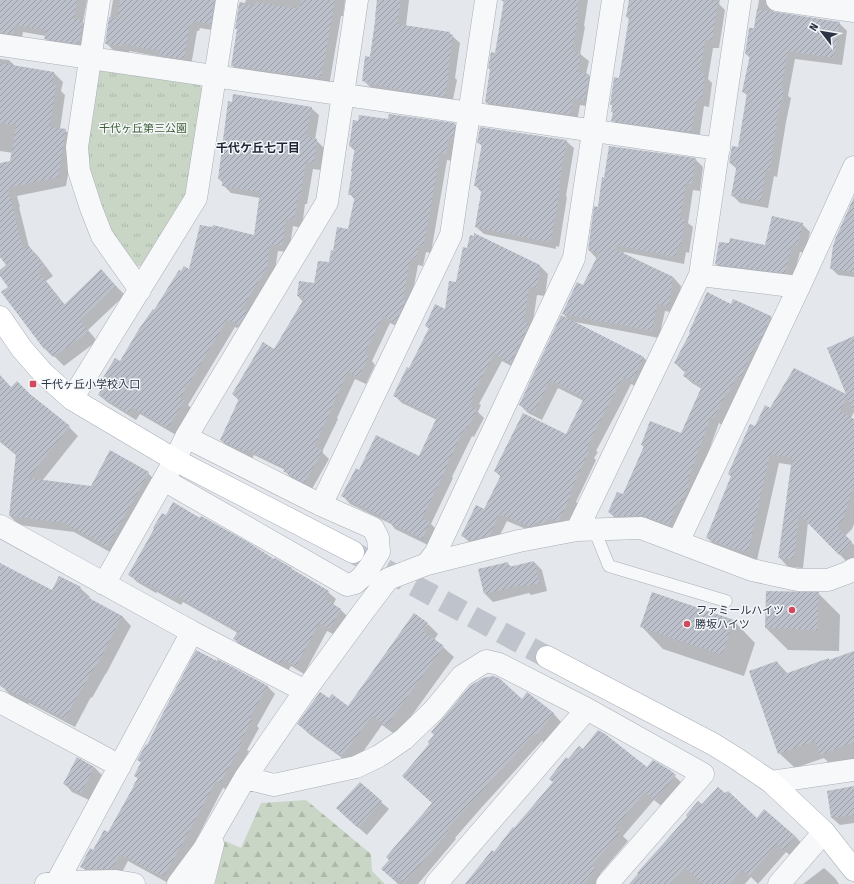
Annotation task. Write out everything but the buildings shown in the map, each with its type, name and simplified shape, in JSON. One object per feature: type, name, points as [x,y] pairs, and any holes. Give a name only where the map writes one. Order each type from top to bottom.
[{"type":"street","points":[[99,0],[77,146],[79,171],[102,236],[140,290]]},
{"type":"street","points":[[72,399],[196,198],[227,0]]},
{"type":"street","points":[[104,584],[164,480],[186,437],[327,202],[358,0]]},
{"type":"street","points":[[321,505],[451,234],[486,0]]},
{"type":"street","points":[[427,564],[436,552],[574,258],[613,0]]},
{"type":"street","points":[[586,530],[700,275],[740,0]]},
{"type":"street","points":[[777,0],[847,7]]},
{"type":"street","points":[[0,45],[593,132],[719,149]]},
{"type":"street","points":[[678,542],[854,168]]},
{"type":"street","points":[[700,275],[799,287]]},
{"type":"street","points":[[0,318],[22,349],[43,373],[72,399],[175,460],[353,552]]},
{"type":"street","points":[[164,480],[347,585],[355,583],[362,576],[379,552],[378,538],[373,528],[321,505],[186,437]]},
{"type":"street","points":[[0,526],[192,632],[305,691]]},
{"type":"street","points":[[178,884],[216,831],[245,778],[305,691],[388,579],[427,564],[519,541],[586,530],[641,528],[752,570],[798,580],[828,580],[854,569]]},
{"type":"street","points":[[369,568],[388,579]]},
{"type":"street","points":[[52,883],[120,766],[192,632]]},
{"type":"street","points":[[547,657],[713,744],[771,782],[824,832],[854,870]]},
{"type":"street","points":[[245,778],[274,785],[356,768],[379,756],[404,739],[434,710],[462,676],[486,661],[500,664],[587,709],[703,774],[607,884]]},
{"type":"street","points":[[0,702],[120,766]]},
{"type":"street","points":[[436,884],[587,709]]},
{"type":"street","points":[[771,782],[854,770]]},
{"type":"street","points":[[203,884],[216,831]]},
{"type":"street","points":[[779,884],[824,832]]},
{"type":"street","points":[[52,883],[116,881],[134,884]]},
{"type":"lane","points":[[586,530],[609,566],[726,601]]},
{"type":"green space","name":"千代ヶ丘第三公園","points":[[101,67],[197,80],[203,91],[187,197],[145,265],[133,267],[95,206],[86,150],[96,72]]},
{"type":"green space","points":[[306,800],[371,854],[372,871],[385,884],[215,884],[225,841],[241,848],[261,803]]},
{"type":"tunnel","points":[[356,554],[547,657]]},
{"type":"place","name":"千代ヶ丘小学校入口","points":[[33,384]]},
{"type":"place","name":"ファミールハイツ","points":[[792,610]]},
{"type":"place","name":"勝坂ハイツ","points":[[687,624]]},
{"type":"district","name":"千代ケ丘七丁目","points":[[258,148]]}]
